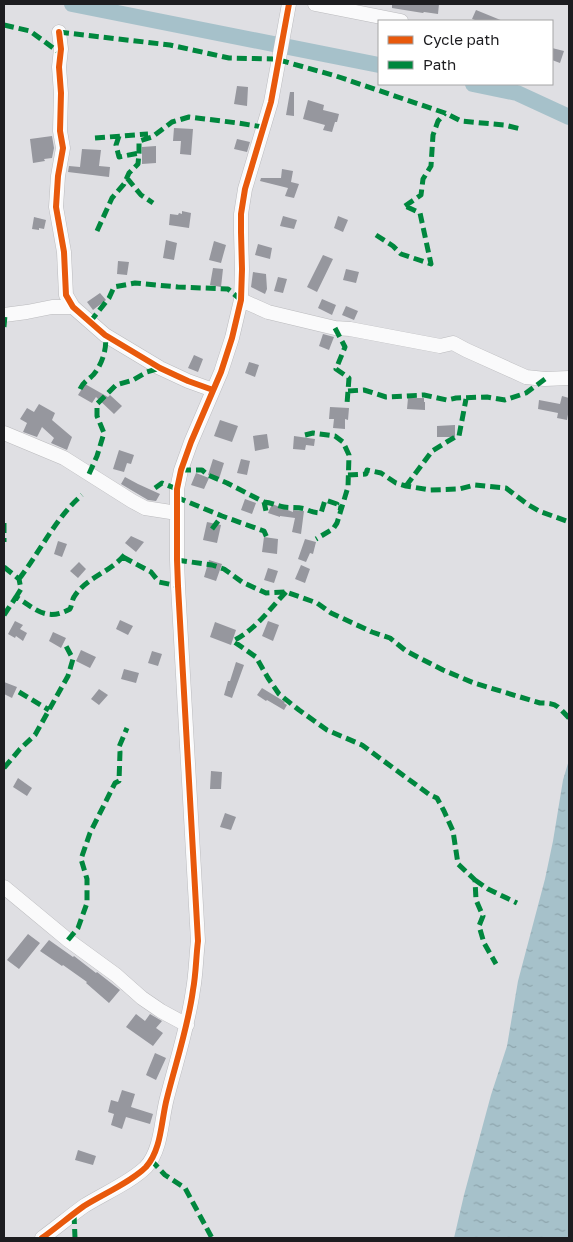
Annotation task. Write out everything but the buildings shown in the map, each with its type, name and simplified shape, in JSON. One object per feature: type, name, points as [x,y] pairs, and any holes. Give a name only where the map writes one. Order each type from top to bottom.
[{"type":"street","points":[[42,1238],[85,1206],[133,1177],[151,1160],[158,1144],[166,1098],[176,1067],[194,990],[198,941],[177,577],[177,489],[181,470],[191,442],[221,372],[241,300],[241,214],[245,189],[271,102],[289,4]]},
{"type":"street","points":[[315,4],[396,20]]},
{"type":"street","points":[[59,32],[61,49],[59,67],[61,93],[60,130],[63,148],[58,176],[56,207],[64,252],[66,295],[74,307],[105,335],[160,368],[214,390]]},
{"type":"street","points":[[241,300],[268,312],[335,328],[350,329],[440,346],[453,343],[526,377],[545,379],[569,378]]},
{"type":"street","points":[[4,315],[52,307],[74,307]]},
{"type":"street","points":[[4,433],[64,458],[132,502],[145,508],[177,513]]},
{"type":"street","points":[[4,886],[68,940],[116,975],[142,998],[186,1025]]},
{"type":"water","points":[[569,760],[569,1238],[454,1238],[491,1095],[507,1046],[518,981],[545,879],[563,780]]},
{"type":"waterway","points":[[72,4],[378,65]]},
{"type":"waterway","points":[[478,85],[517,93],[569,117]]},
{"type":"marked path","points":[[4,25],[30,31],[60,53]]},
{"type":"marked path","points":[[59,32],[170,45],[229,58],[273,59]]},
{"type":"marked path","points":[[279,60],[336,76],[445,113],[461,121],[504,125],[521,129]]},
{"type":"marked path","points":[[405,206],[421,195],[423,179],[431,166],[433,135],[438,121],[445,113]]},
{"type":"marked path","points":[[97,231],[112,198],[124,184],[129,173],[138,164],[139,141],[152,137],[172,122],[189,117],[263,127]]},
{"type":"marked path","points":[[95,138],[148,134]]},
{"type":"marked path","points":[[119,136],[116,145],[119,157],[139,153]]},
{"type":"marked path","points":[[127,178],[141,195],[153,203]]},
{"type":"marked path","points":[[376,235],[393,246],[401,254],[431,264],[420,213],[405,206]]},
{"type":"marked path","points":[[90,322],[109,298],[114,287],[135,283],[228,289],[241,300]]},
{"type":"marked path","points":[[4,327],[5,315]]},
{"type":"marked path","points":[[335,328],[345,347],[336,369],[349,378],[347,404]]},
{"type":"marked path","points":[[80,389],[95,373],[101,363],[105,352],[105,335]]},
{"type":"marked path","points":[[89,474],[104,433],[97,416],[97,404],[116,385],[160,368]]},
{"type":"marked path","points":[[348,391],[364,390],[386,397],[424,395],[447,400],[487,397],[505,400],[526,393],[545,379]]},
{"type":"marked path","points":[[406,486],[432,451],[459,436],[466,399]]},
{"type":"marked path","points":[[305,435],[313,433],[335,436],[343,442],[349,455],[348,487],[337,523],[333,529],[316,539]]},
{"type":"marked path","points":[[181,470],[202,470],[208,475],[264,502],[266,511]]},
{"type":"marked path","points":[[348,475],[366,474],[367,470],[381,473],[396,483],[430,490],[459,489],[475,485],[506,488],[539,511],[569,522]]},
{"type":"marked path","points":[[155,488],[162,483],[177,489]]},
{"type":"marked path","points":[[19,579],[64,513],[82,495]]},
{"type":"marked path","points":[[176,497],[264,531],[268,540]]},
{"type":"marked path","points":[[264,502],[321,513],[325,500],[337,504],[336,507],[341,508]]},
{"type":"marked path","points":[[212,529],[222,516]]},
{"type":"marked path","points":[[4,523],[4,542]]},
{"type":"marked path","points":[[4,615],[16,597],[48,614],[62,613],[70,609],[73,598],[79,590],[114,565],[126,553]]},
{"type":"marked path","points":[[123,557],[151,572],[159,582],[178,586]]},
{"type":"marked path","points":[[177,560],[212,565],[224,569],[242,582],[266,593],[286,592],[317,603],[331,613],[390,638],[406,651],[443,670],[474,683],[540,703],[554,705],[569,718]]},
{"type":"marked path","points":[[4,567],[19,579],[21,589],[16,597]]},
{"type":"marked path","points":[[286,592],[268,613],[248,631],[233,641],[256,657],[279,694],[299,710],[327,730],[362,745],[430,795],[437,798],[453,831],[458,864],[475,880],[476,900],[483,916],[479,926],[484,943],[496,964]]},
{"type":"marked path","points":[[4,768],[35,735],[68,676],[73,659],[66,646]]},
{"type":"marked path","points":[[19,692],[49,710]]},
{"type":"marked path","points":[[68,940],[78,928],[87,903],[87,879],[81,859],[90,833],[115,783],[119,781],[119,747],[127,728]]},
{"type":"marked path","points":[[475,880],[488,889],[517,903]]},
{"type":"marked path","points":[[151,1160],[165,1175],[185,1188],[212,1238]]},
{"type":"marked path","points":[[74,1214],[75,1238]]},
{"type":"cycle path","points":[[42,1238],[84,1206],[133,1178],[151,1160],[158,1143],[167,1098],[188,1017],[194,984],[198,941],[178,586],[177,489],[181,470],[191,442],[221,372],[241,300],[241,214],[245,189],[271,102],[289,4]]},
{"type":"cycle path","points":[[59,32],[61,49],[59,67],[61,93],[60,131],[63,148],[58,176],[56,207],[64,252],[66,295],[73,307],[105,335],[160,368],[213,390]]}]
